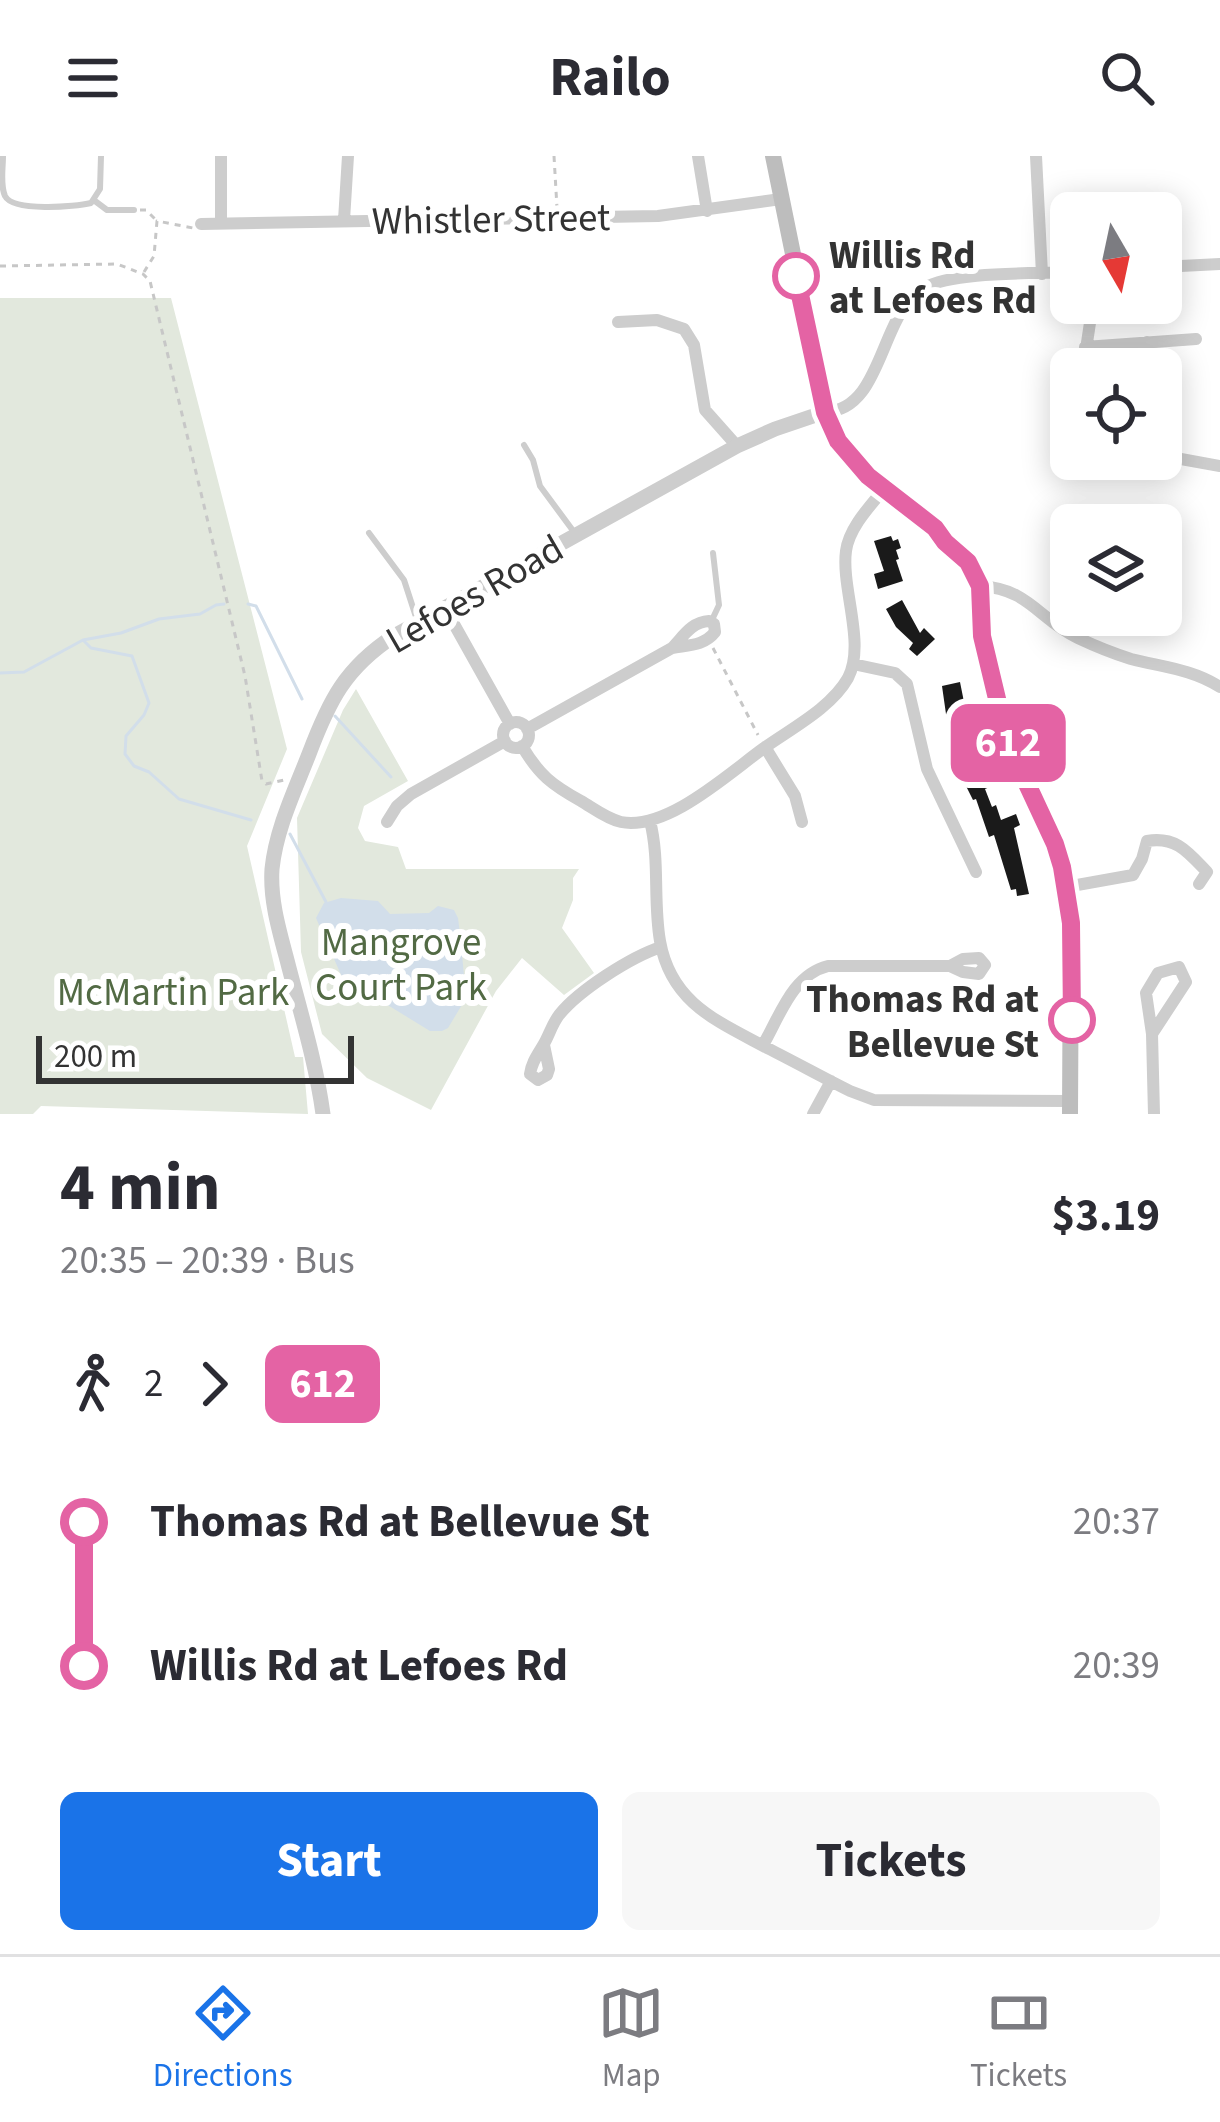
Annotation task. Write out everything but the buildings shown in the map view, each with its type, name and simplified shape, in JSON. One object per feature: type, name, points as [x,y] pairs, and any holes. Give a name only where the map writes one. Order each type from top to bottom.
[{"type":"main road","points":[[773,156],[825,412],[838,441],[884,489],[949,534],[981,566],[992,672],[1008,743],[1055,844],[1066,887],[1071,923],[1070,1107]]},
{"type":"street","points":[[221,156],[221,222]]},
{"type":"street","points":[[344,220],[347,156]]},
{"type":"street","points":[[698,156],[707,211]]},
{"type":"street","points":[[1036,156],[1042,274]]},
{"type":"street","name":"Whistler Street","points":[[201,224],[658,216],[781,199]]},
{"type":"street","points":[[1182,266],[1220,264]]},
{"type":"street","points":[[825,412],[838,411],[859,397],[904,308],[919,291],[947,280],[1050,273]]},
{"type":"street","points":[[618,322],[657,320],[684,329],[694,346],[705,410],[737,446]]},
{"type":"street","points":[[1089,324],[1085,347],[1196,339]]},
{"type":"street","points":[[1147,342],[1147,348]]},
{"type":"street","name":"Lefoes Road","points":[[323,1114],[272,896],[275,847],[324,714],[347,675],[380,645],[737,446],[825,412]]},
{"type":"street","points":[[1182,459],[1220,466]]},
{"type":"street","points":[[522,746],[542,775],[566,793],[611,819],[635,823],[681,806],[765,748],[829,701],[848,677],[853,664],[846,552],[855,530],[884,489]]},
{"type":"street","points":[[984,587],[1027,599],[1054,625],[1106,650],[1193,674],[1220,687]]},
{"type":"street","points":[[445,608],[510,724]]},
{"type":"street","points":[[527,729],[672,648],[696,624],[706,620],[716,628],[708,640],[672,648]]},
{"type":"street","points":[[853,664],[886,670],[907,684],[927,769],[976,872]]},
{"type":"street","points":[[510,724],[527,729],[529,737],[522,746],[505,741],[503,733],[510,724]]},
{"type":"street","points":[[387,822],[411,794],[505,741]]},
{"type":"street","points":[[765,748],[795,796],[802,822]]},
{"type":"street","points":[[650,820],[661,946],[674,980],[700,1010],[874,1100],[1070,1107]]},
{"type":"street","points":[[1066,887],[1132,875],[1147,841],[1162,838],[1178,843],[1209,876]]},
{"type":"street","points":[[544,1045],[569,1004],[632,958],[661,946]]},
{"type":"street","points":[[763,1046],[797,984],[816,970],[950,966]]},
{"type":"street","points":[[1152,1034],[1186,982],[1179,968],[1158,973],[1146,993],[1154,1114]]},
{"type":"street","points":[[813,1114],[831,1081]]},
{"type":"lane","points":[[2,156],[4,193],[21,206],[79,206],[94,201],[100,189],[101,156]]},
{"type":"lane","points":[[0,208],[8,200]]},
{"type":"lane","points":[[94,201],[106,210],[134,210]]},
{"type":"lane","points":[[524,445],[540,486],[576,535]]},
{"type":"lane","points":[[369,533],[404,580],[418,623]]},
{"type":"lane","points":[[711,622],[719,605],[713,554]]},
{"type":"path","points":[[554,156],[557,218]]},
{"type":"path","points":[[134,210],[146,210],[157,221],[183,228],[201,224]]},
{"type":"path","points":[[143,274],[154,256],[157,221]]},
{"type":"path","points":[[0,266],[117,264],[150,281],[245,676],[262,781],[298,782]]},
{"type":"path","points":[[708,640],[765,748]]},
{"type":"green space","name":"McMartin Park","points":[[0,298],[171,298],[287,749],[247,846],[295,1057],[303,1057],[308,1114],[41,1106],[33,1114],[0,1114]]},
{"type":"green space","name":"Mangrove Court Park","points":[[356,689],[408,781],[364,806],[358,828],[365,841],[398,847],[406,869],[579,869],[562,928],[594,973],[564,995],[522,958],[496,991],[431,1110],[367,1078],[322,1034],[301,952],[297,818]]},
{"type":"shaded area","points":[[341,898],[378,901],[390,914],[429,913],[438,906],[454,910],[460,934],[454,940],[462,954],[466,998],[448,1028],[430,1031],[342,977],[316,918],[324,903]]},
{"type":"waterway","points":[[83,640],[159,619],[200,614],[224,604]]},
{"type":"waterway","points":[[248,604],[256,606],[302,699]]},
{"type":"waterway","points":[[0,673],[24,672],[83,640],[91,648],[132,656],[149,703],[126,736],[125,754],[179,799],[251,820]]},
{"type":"waterway","points":[[335,716],[391,777]]},
{"type":"waterway","points":[[290,834],[326,902]]},
{"type":"bus line","name":"612","points":[[796,276],[825,412],[838,441],[868,476],[935,528],[968,562],[980,586],[982,636],[1008,743],[1055,844],[1069,898],[1072,1020]]},
{"type":"place","name":"Willis Rd at Lefoes Rd","points":[[796,276]]},
{"type":"place","name":"Thomas Rd at Bellevue St","points":[[1072,1020]]}]
